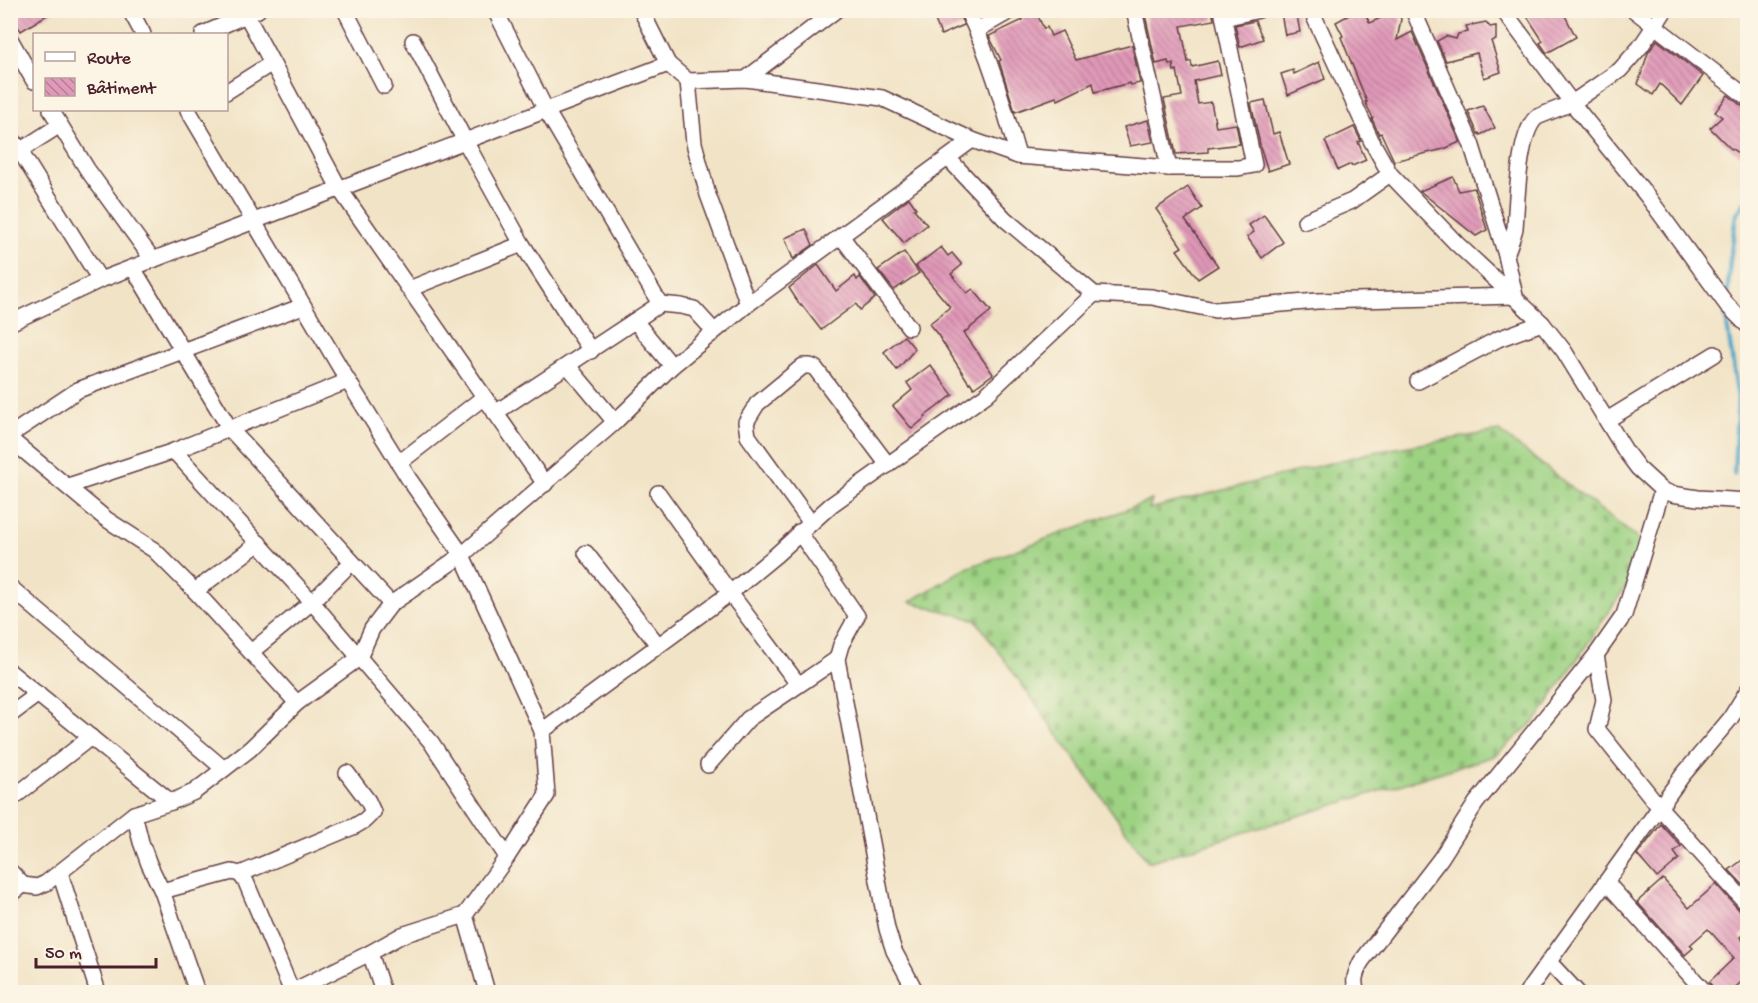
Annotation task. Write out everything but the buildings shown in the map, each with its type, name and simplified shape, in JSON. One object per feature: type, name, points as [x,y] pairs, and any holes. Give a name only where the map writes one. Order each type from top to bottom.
[{"type":"street","points":[[130,10],[142,33]]},
{"type":"street","points":[[345,10],[384,86]]},
{"type":"street","points":[[495,10],[546,110],[660,304]]},
{"type":"street","points":[[640,10],[669,64],[688,81],[694,143],[708,195],[748,304]]},
{"type":"street","points":[[746,79],[836,10]]},
{"type":"street","points":[[968,10],[1009,122],[1018,156]]},
{"type":"street","points":[[977,30],[1012,10]]},
{"type":"street","points":[[1134,10],[1169,168]]},
{"type":"street","points":[[688,81],[746,79],[882,98],[972,140],[1018,156],[1169,168],[1238,168],[1254,165],[1223,14],[1259,10]]},
{"type":"street","points":[[1311,10],[1371,140],[1390,174],[1456,243],[1542,322],[1564,351],[1638,468],[1662,490],[1672,494],[1748,501]]},
{"type":"street","points":[[1413,10],[1471,144],[1506,255],[1515,296]]},
{"type":"street","points":[[1503,10],[1572,103],[1648,197],[1727,305],[1748,326]]},
{"type":"street","points":[[1634,10],[1748,98]]},
{"type":"street","points":[[1506,255],[1514,230],[1524,145],[1531,123],[1537,117],[1572,103],[1620,70],[1641,46],[1665,10]]},
{"type":"street","points":[[205,33],[252,13],[272,63],[339,188],[545,484]]},
{"type":"street","points":[[10,39],[33,79]]},
{"type":"street","points":[[413,41],[522,244],[591,351]]},
{"type":"street","points":[[228,91],[272,63]]},
{"type":"street","points":[[12,319],[100,280],[669,64]]},
{"type":"street","points":[[52,111],[87,170],[153,260]]},
{"type":"street","points":[[192,111],[348,381],[399,463],[462,555],[542,731],[547,795],[507,857],[465,915],[402,935],[292,992],[246,882],[240,874]]},
{"type":"street","points":[[15,154],[60,125]]},
{"type":"street","points":[[10,135],[15,154],[100,280]]},
{"type":"street","points":[[10,871],[23,885],[37,887],[60,873],[134,814],[194,792],[250,749],[297,703],[359,658],[372,629],[391,603],[462,555],[615,422],[672,366],[748,304],[972,140]]},
{"type":"street","points":[[948,158],[1005,219],[1094,294],[1152,297],[1215,310],[1317,301],[1515,296]]},
{"type":"street","points":[[1305,222],[1352,201],[1390,174]]},
{"type":"street","points":[[841,236],[909,327]]},
{"type":"street","points":[[409,289],[522,244]]},
{"type":"street","points":[[133,268],[230,429],[391,603]]},
{"type":"street","points":[[542,731],[730,593],[831,505],[986,395],[1094,294]]},
{"type":"street","points":[[495,413],[660,304],[694,309],[714,332]]},
{"type":"street","points":[[297,703],[195,591],[154,550],[106,519],[10,437],[78,390],[303,306]]},
{"type":"street","points":[[635,321],[672,366]]},
{"type":"street","points":[[1418,381],[1498,339],[1542,322]]},
{"type":"street","points":[[1607,420],[1715,354]]},
{"type":"street","points":[[568,366],[615,422]]},
{"type":"street","points":[[888,465],[815,368],[810,366],[803,366],[757,404],[746,422],[748,436],[857,616],[841,645],[837,659],[887,929],[894,951],[916,993]]},
{"type":"street","points":[[68,486],[174,452],[348,381]]},
{"type":"street","points":[[399,463],[484,397]]},
{"type":"street","points":[[174,452],[312,602],[431,742],[507,857]]},
{"type":"street","points":[[1356,993],[1354,976],[1361,962],[1441,858],[1476,803],[1596,655],[1624,615],[1662,490]]},
{"type":"street","points":[[658,493],[798,684]]},
{"type":"street","points":[[195,591],[258,543]]},
{"type":"street","points":[[586,553],[658,645]]},
{"type":"street","points":[[251,652],[312,602],[352,562]]},
{"type":"street","points":[[10,587],[224,769]]},
{"type":"street","points":[[1596,655],[1604,700],[1597,729],[1660,808],[1748,905]]},
{"type":"street","points":[[708,765],[748,719],[837,659]]},
{"type":"street","points":[[10,672],[171,802]]},
{"type":"street","points":[[1527,993],[1682,776],[1730,719],[1748,690]]},
{"type":"street","points":[[10,715],[38,694]]},
{"type":"street","points":[[1730,719],[1748,711]]},
{"type":"street","points":[[10,800],[91,737]]},
{"type":"street","points":[[162,891],[232,872],[240,874],[365,820],[373,812],[368,801],[347,773]]},
{"type":"street","points":[[134,814],[141,842],[162,891],[198,993]]},
{"type":"street","points":[[60,873],[98,993]]},
{"type":"street","points":[[1606,882],[1705,993]]},
{"type":"street","points":[[10,895],[23,885]]},
{"type":"street","points":[[465,915],[487,993]]},
{"type":"street","points":[[370,953],[383,993]]},
{"type":"street","points":[[1549,962],[1577,993]]},
{"type":"green space","points":[[1499,431],[1651,549],[1537,719],[1494,756],[1148,862],[976,620],[910,602],[964,569],[1152,500],[1149,509],[1373,452]]},
{"type":"waterway","points":[[1727,299],[1736,215],[1748,198]]},
{"type":"waterway","points":[[1726,310],[1738,398],[1734,474]]}]
